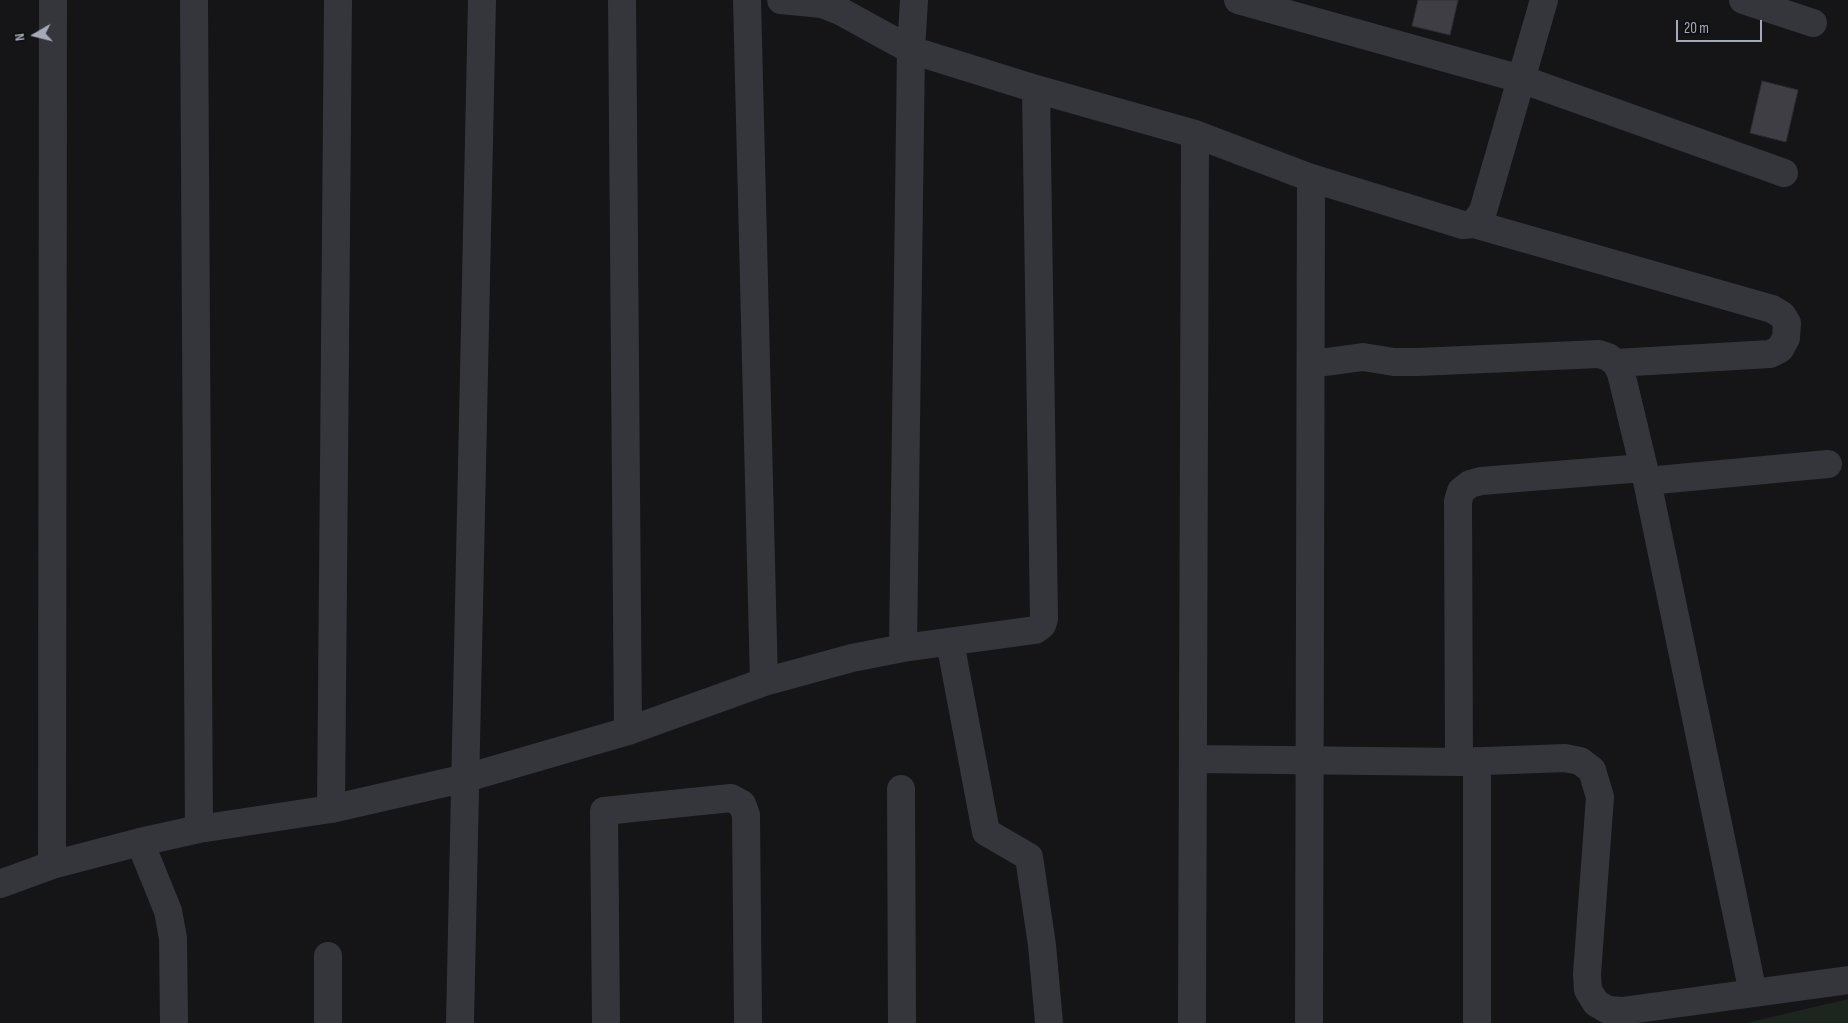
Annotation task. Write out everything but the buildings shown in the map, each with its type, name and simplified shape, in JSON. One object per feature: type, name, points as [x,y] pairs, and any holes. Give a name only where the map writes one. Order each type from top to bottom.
[{"type":"street","points":[[52,865],[53,0]]},
{"type":"street","points":[[194,0],[199,829]]},
{"type":"street","points":[[331,809],[338,0]]},
{"type":"street","points":[[460,1023],[482,0]]},
{"type":"street","points":[[622,0],[628,731]]},
{"type":"street","points":[[747,0],[764,682]]},
{"type":"street","points":[[781,0],[824,2],[911,50],[1036,89],[1194,134],[1311,178],[1464,225],[1474,224],[1772,309],[1782,316],[1786,323],[1786,338],[1780,349],[1770,354],[1616,363]]},
{"type":"street","points":[[903,648],[911,50],[914,0]]},
{"type":"street","points":[[1238,0],[1521,80],[1784,173]]},
{"type":"street","points":[[1474,224],[1483,212],[1544,0]]},
{"type":"street","points":[[1743,0],[1813,23]]},
{"type":"street","points":[[0,884],[52,865],[140,842],[199,829],[331,809],[466,778],[628,731],[764,682],[852,658],[903,648],[1035,630],[1042,625],[1044,619],[1036,89]]},
{"type":"street","points":[[1192,1023],[1194,134]]},
{"type":"street","points":[[1309,1023],[1311,178]]},
{"type":"street","points":[[1312,364],[1363,357],[1394,362],[1418,362],[1598,354],[1608,357],[1616,363],[1621,373],[1645,475],[1753,993]]},
{"type":"street","points":[[1477,1023],[1458,501],[1461,491],[1470,484],[1480,481],[1645,475],[1828,464]]},
{"type":"street","points":[[950,642],[986,832],[1029,856],[1042,945],[1049,1023]]},
{"type":"street","points":[[1193,759],[1468,762],[1565,758],[1580,761],[1592,770],[1600,797],[1586,974],[1588,990],[1596,1003],[1608,1016],[1622,1011],[1848,980]]},
{"type":"street","points":[[902,789],[902,1023]]},
{"type":"street","points":[[606,1023],[604,810],[731,798],[742,804],[746,815],[748,1023]]},
{"type":"street","points":[[140,842],[168,911],[173,938],[174,1023]]},
{"type":"street","points":[[328,956],[328,1023]]},
{"type":"shaded area","points":[[1848,999],[1848,1023],[1746,1023]]}]
